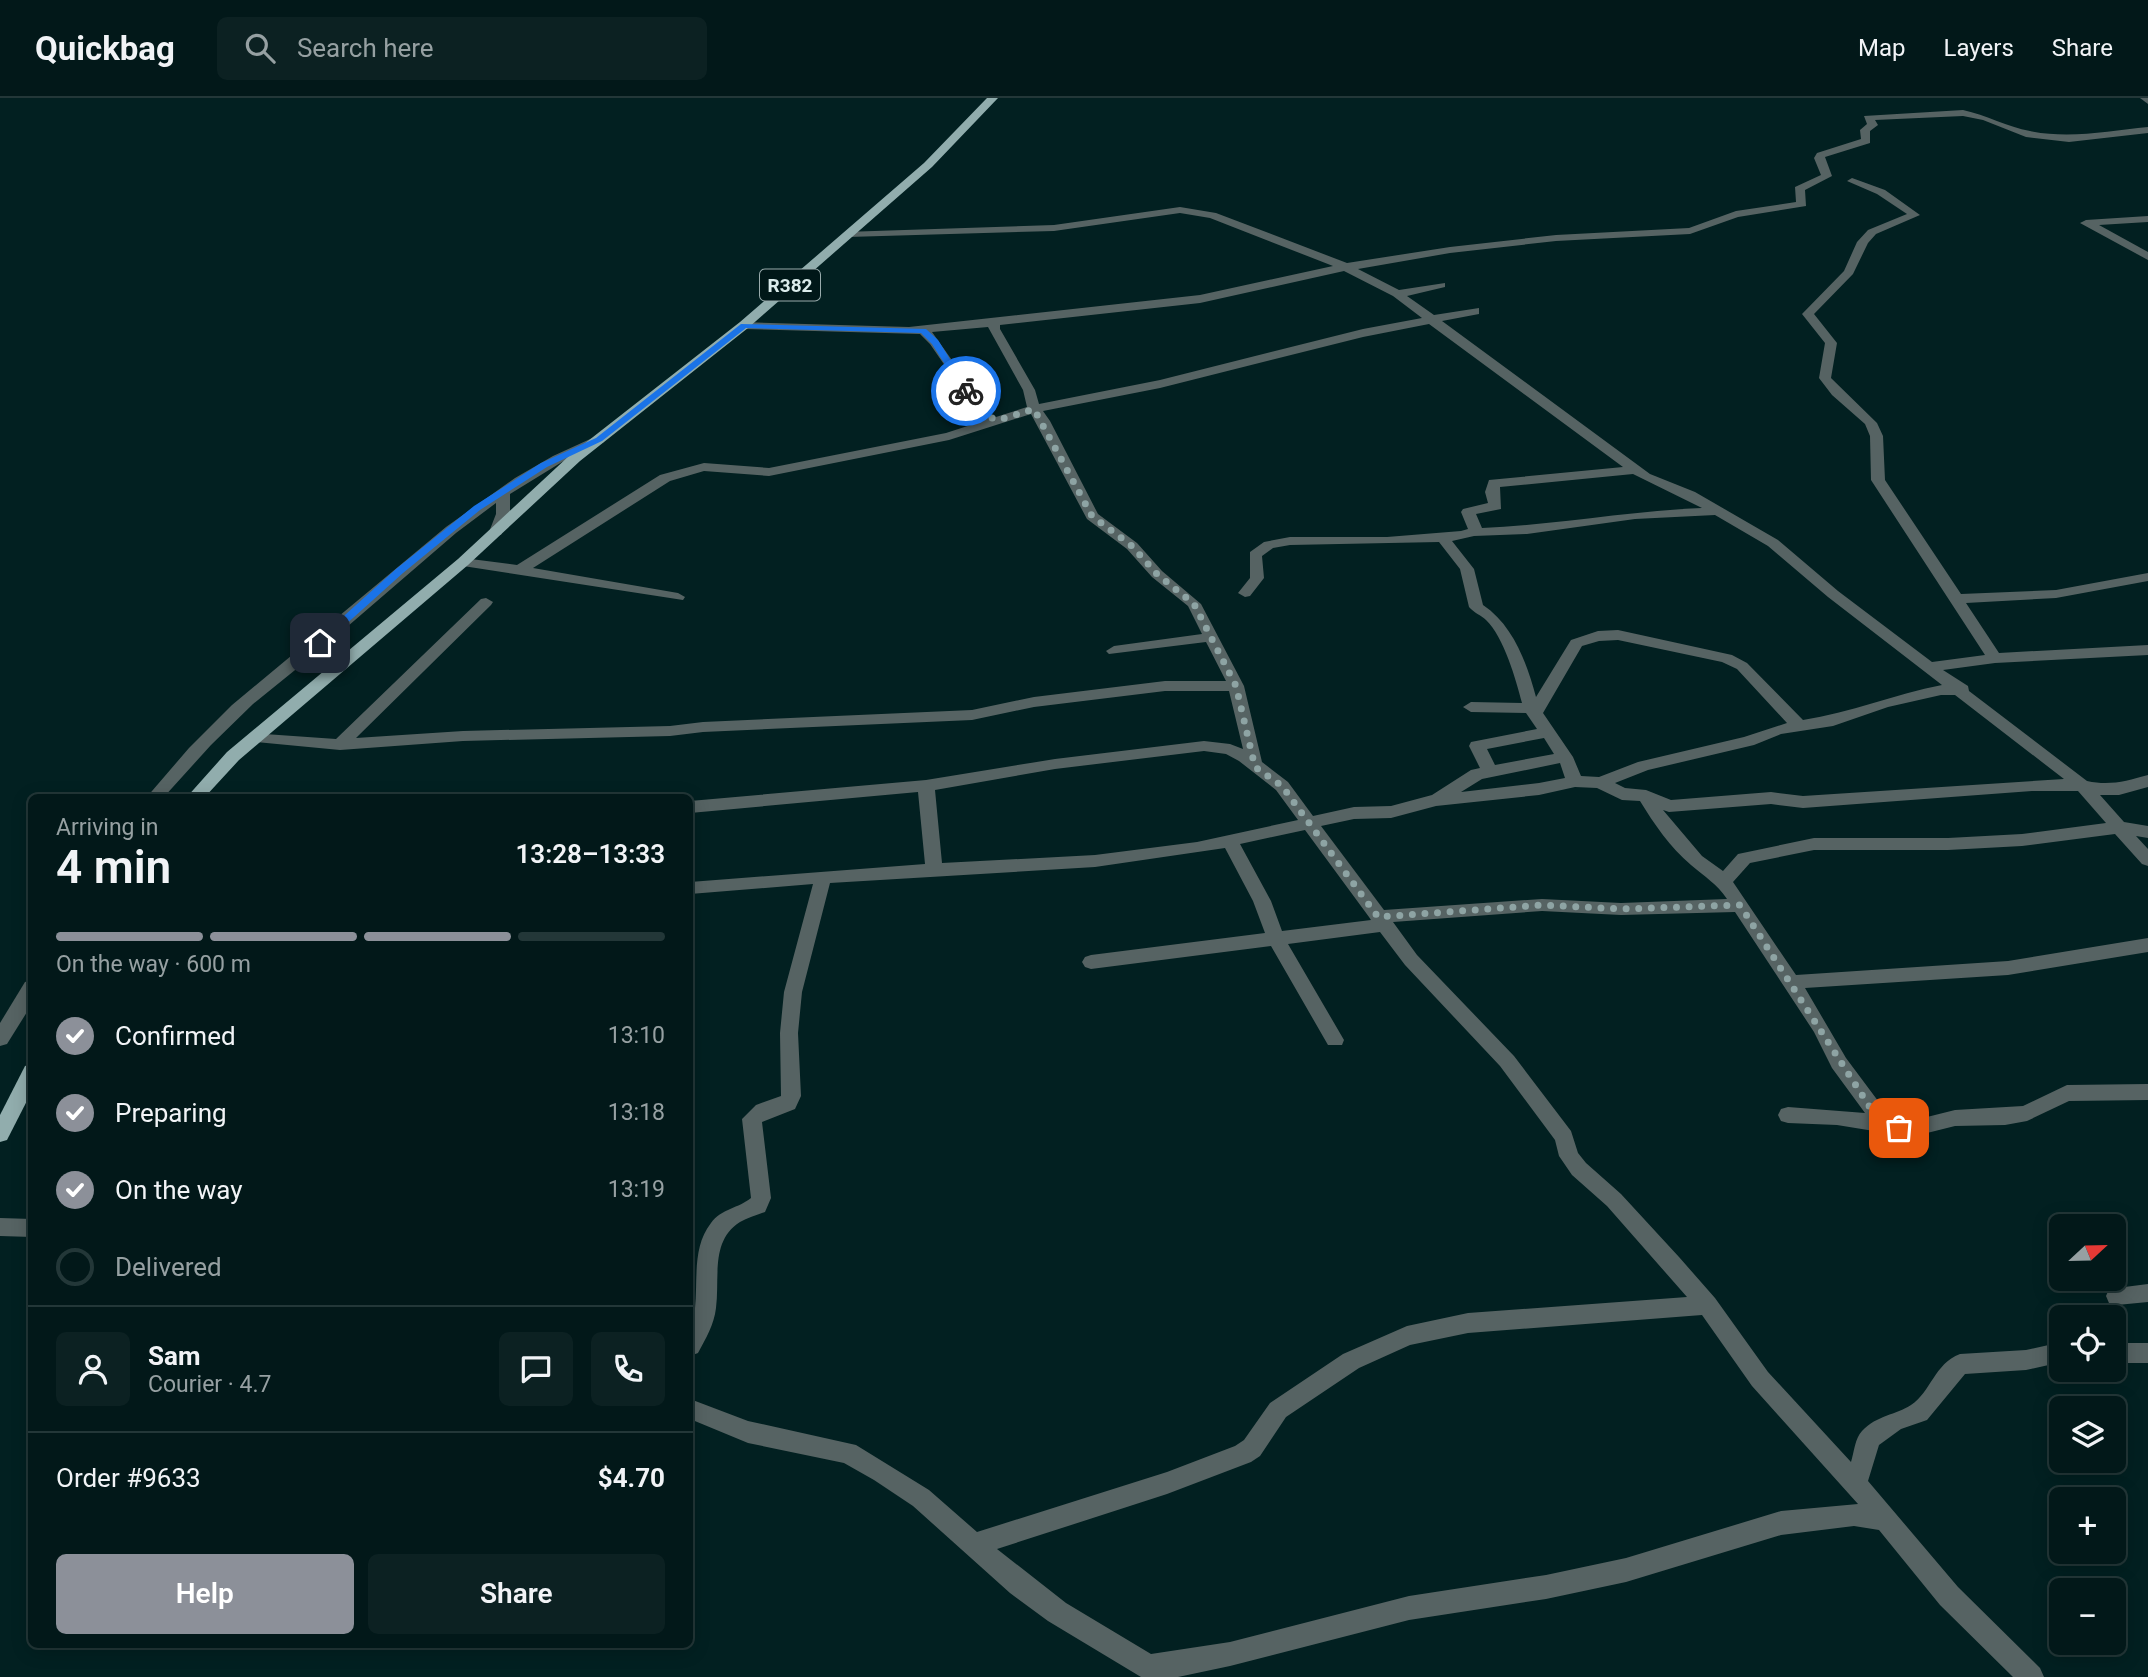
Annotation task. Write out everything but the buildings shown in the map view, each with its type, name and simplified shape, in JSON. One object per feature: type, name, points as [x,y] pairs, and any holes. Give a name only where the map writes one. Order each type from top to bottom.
[{"type":"main road","name":"R382","points":[[198,794],[256,737],[463,562],[599,439],[744,325],[928,165],[993,98]]},
{"type":"main road","points":[[0,1134],[28,1079]]},
{"type":"street","points":[[744,325],[923,330],[1200,299],[1346,267],[1450,250],[1548,239],[1690,231],[1736,214],[1800,205],[1803,202],[1799,189],[1827,176],[1819,158],[1828,152],[1866,141],[1865,130],[1872,125],[1869,117],[1909,113],[1963,113],[1986,118],[2026,134],[2073,139],[2148,130]]},
{"type":"street","points":[[1852,181],[1881,192],[1915,215],[1879,226],[1868,235],[1849,272],[1808,314],[1831,342],[1825,368],[1827,382],[1874,429],[1877,444],[1874,468],[1878,480],[1996,658]]},
{"type":"street","points":[[848,234],[1054,228],[1187,210],[1212,215],[1346,267],[1397,294],[1637,470],[1773,543],[1833,594],[1962,690],[2082,785],[2148,860]]},
{"type":"street","points":[[2148,219],[2086,223],[2148,257]]},
{"type":"street","points":[[1397,294],[1441,285]]},
{"type":"street","points":[[521,569],[677,472],[714,467],[769,472],[948,436],[1034,409],[1160,384],[1429,318],[1475,311]]},
{"type":"street","points":[[993,322],[994,329],[1029,390],[1034,409],[1092,516],[1132,546],[1157,574],[1194,604],[1236,686],[1255,767]]},
{"type":"street","points":[[923,330],[935,342],[985,417],[995,421]]},
{"type":"street","points":[[158,794],[237,709],[320,643],[412,560],[477,508],[503,491],[544,465],[599,439]]},
{"type":"street","points":[[1475,532],[1468,512],[1496,506],[1492,492],[1494,483],[1637,470]]},
{"type":"street","points":[[496,532],[503,514],[503,491]]},
{"type":"street","points":[[1245,593],[1257,578],[1255,555],[1269,545],[1290,541],[1443,538],[1475,532],[1533,530],[1635,515],[1717,511]]},
{"type":"street","points":[[1443,538],[1467,569],[1476,607],[1494,619],[1515,655],[1532,711],[1565,757],[1575,781]]},
{"type":"street","points":[[463,562],[521,569],[550,577],[678,597]]},
{"type":"street","points":[[1959,599],[2056,594],[2148,577]]},
{"type":"street","points":[[340,745],[486,602]]},
{"type":"street","points":[[1532,711],[1576,643],[1598,636],[1618,635],[1696,649],[1735,661],[1799,726]]},
{"type":"street","points":[[1114,651],[1211,637]]},
{"type":"street","points":[[1932,667],[1996,658],[2148,650]]},
{"type":"street","points":[[256,737],[340,745],[432,737],[659,732],[703,727],[972,715],[1020,704],[1165,686],[1236,686]]},
{"type":"street","points":[[1600,783],[1644,766],[1748,741],[1778,729],[1833,721],[1876,705],[1941,690],[1962,690]]},
{"type":"street","points":[[1471,707],[1532,711]]},
{"type":"street","points":[[1490,772],[1477,746],[1547,732]]},
{"type":"street","points":[[693,807],[926,786],[1055,764],[1204,746],[1230,749],[1282,786],[1381,921],[1457,1011],[1507,1061],[1551,1117],[1564,1137],[1569,1156],[1579,1169],[1621,1207],[1707,1305],[1760,1379],[1856,1484],[1949,1595],[2031,1677]]},
{"type":"street","points":[[1436,800],[1473,776],[1565,757]]},
{"type":"street","points":[[693,888],[934,870],[1095,862],[1230,841],[1354,813],[1391,812],[1436,800],[1539,789],[1575,781],[1600,783],[1622,794],[1646,796],[1669,806],[1771,798],[1803,802],[2032,785],[2082,785],[2119,789],[2148,780]]},
{"type":"street","points":[[926,786],[934,870]]},
{"type":"street","points":[[1646,796],[1662,823],[1696,860],[1724,881],[1792,982],[1839,1063],[1884,1125]]},
{"type":"street","points":[[1724,881],[1744,858],[1814,844],[1948,844],[2074,835],[2121,827],[2148,832]]},
{"type":"street","points":[[1230,841],[1262,901],[1276,939],[1335,1040]]},
{"type":"street","points":[[693,1341],[703,1324],[705,1271],[716,1232],[728,1218],[758,1206],[761,1198],[752,1119],[763,1111],[788,1103],[791,1096],[789,1033],[795,982],[823,878]]},
{"type":"street","points":[[1091,962],[1276,939],[1381,921],[1542,905],[1621,909],[1740,905]]},
{"type":"street","points":[[1792,982],[2008,968],[2148,945]]},
{"type":"street","points":[[0,1039],[28,994]]},
{"type":"street","points":[[1787,1115],[1837,1117],[1911,1129],[1955,1118],[2005,1117],[2027,1113],[2067,1093],[2148,1092]]},
{"type":"street","points":[[0,1227],[28,1228]]},
{"type":"street","points":[[2117,1296],[2148,1293]]},
{"type":"street","points":[[976,1544],[1154,1487],[1243,1454],[1252,1448],[1278,1410],[1352,1361],[1407,1336],[1468,1323],[1707,1305]]},
{"type":"street","points":[[2126,1353],[2148,1353]]},
{"type":"street","points":[[1856,1484],[1870,1439],[1894,1420],[1919,1413],[1950,1372],[1960,1364],[2026,1360],[2049,1355]]},
{"type":"street","points":[[693,1410],[748,1432],[848,1453],[921,1498],[1019,1584],[1057,1612],[1158,1672],[1409,1608],[1546,1587],[1626,1570],[1781,1523],[1853,1515],[1885,1520]]},
{"type":"way so far","points":[[966,391],[988,419],[995,421],[1034,409],[1044,421],[1080,499],[1096,521],[1132,546],[1157,574],[1194,604],[1236,686],[1255,767],[1282,786],[1311,822],[1378,917],[1542,905],[1644,909],[1740,905],[1792,982],[1839,1063],[1873,1112],[1884,1125],[1899,1128]]},
{"type":"route","points":[[320,643],[399,571],[477,508],[544,465],[599,439],[744,325],[923,330],[935,342],[966,391]]}]
